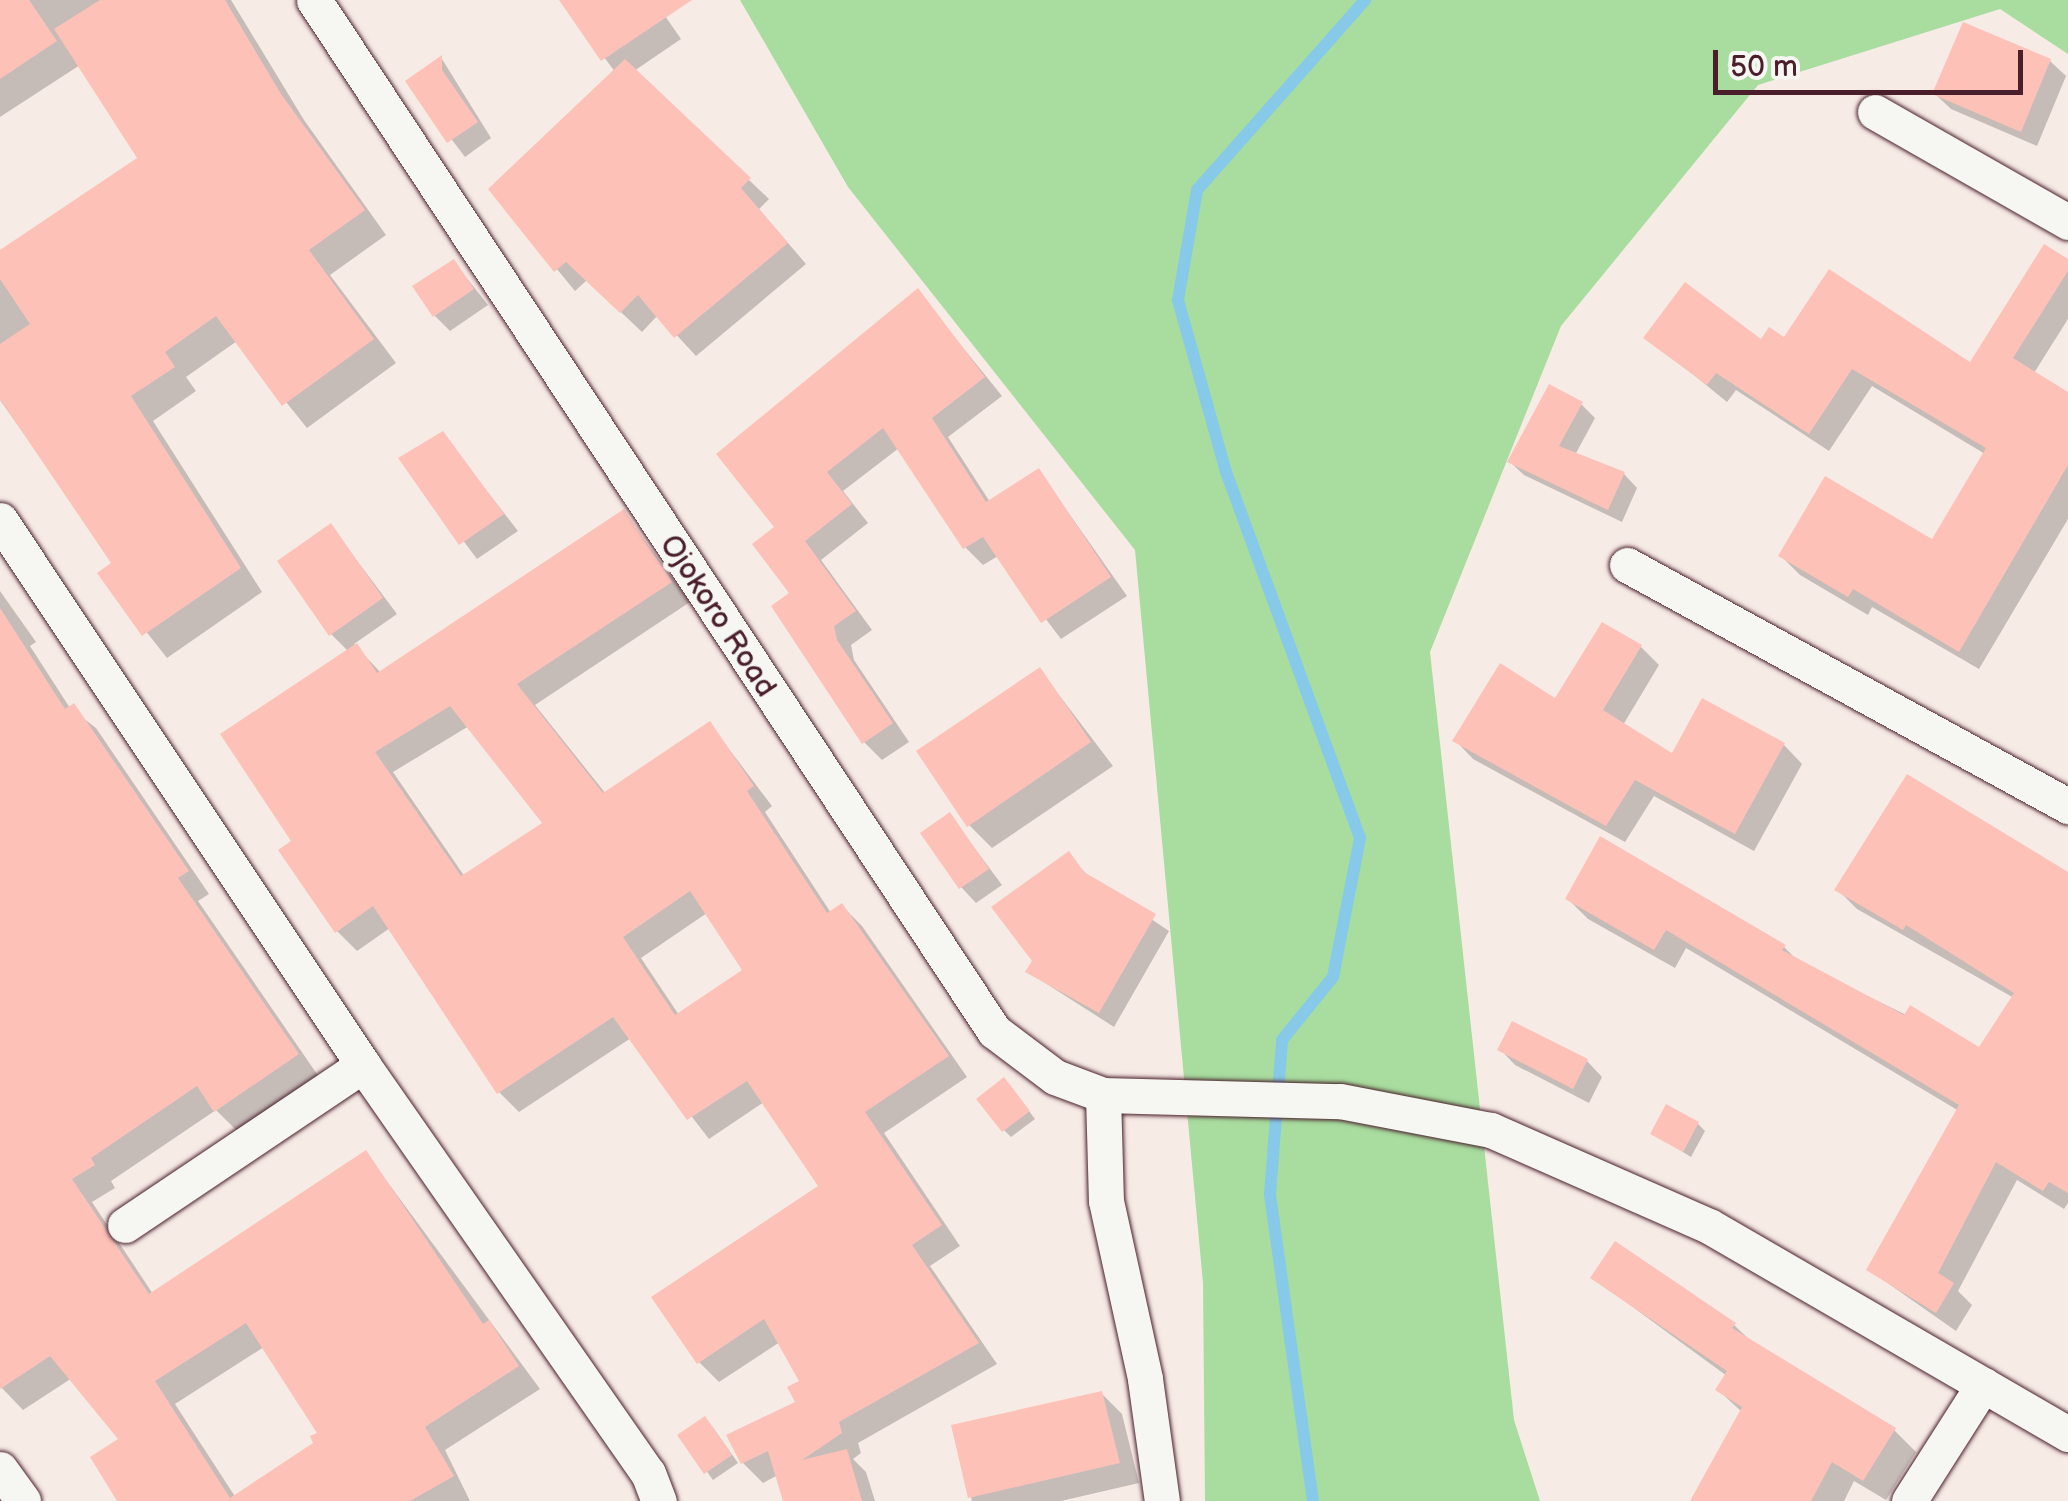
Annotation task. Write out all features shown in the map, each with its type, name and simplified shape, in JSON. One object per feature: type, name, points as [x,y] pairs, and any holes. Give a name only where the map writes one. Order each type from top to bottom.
[{"type":"street","name":"Ojokoro Road","points":[[314,0],[994,1030],[1055,1077],[1103,1096],[1340,1102],[1491,1130],[1709,1226],[2068,1434]]},
{"type":"street","points":[[1876,112],[2068,222]]},
{"type":"street","points":[[0,520],[363,1065],[648,1473],[659,1501]]},
{"type":"street","points":[[1627,565],[2068,806]]},
{"type":"street","points":[[125,1225],[363,1065]]},
{"type":"street","points":[[1103,1096],[1106,1201],[1145,1379],[1162,1501]]},
{"type":"street","points":[[1909,1501],[1983,1384]]},
{"type":"street","points":[[0,1469],[23,1501]]},
{"type":"green space","points":[[740,0],[2068,0],[2068,54],[2000,9],[1758,85],[1561,326],[1430,652],[1514,1420],[1540,1501],[1205,1501],[1203,1283],[1135,550],[848,187]]},
{"type":"building","points":[[0,0],[29,0],[57,41],[0,79]]},
{"type":"building","points":[[100,0],[225,0],[281,94],[365,210],[309,250],[374,339],[282,406],[216,316],[165,352],[175,367],[131,396],[241,568],[142,636],[97,573],[111,563],[0,399],[0,344],[30,324],[0,279],[0,250],[137,158],[54,29]]},
{"type":"building","points":[[559,0],[692,0],[601,61]]},
{"type":"building","points":[[1963,22],[2051,59],[2021,132],[1932,94]]},
{"type":"building","points":[[442,55],[442,70],[478,122],[447,143],[405,81]]},
{"type":"building","points":[[625,59],[751,178],[741,188],[788,243],[674,338],[638,295],[620,313],[566,262],[554,272],[488,189]]},
{"type":"building","points":[[2044,244],[2068,259],[2068,271],[2013,358],[2068,392],[2068,465],[1959,652],[1853,589],[1848,597],[1778,556],[1825,476],[1932,539],[1986,448],[1852,369],[1809,434],[1716,373],[1707,385],[1643,338],[1685,282],[1761,339],[1769,327],[1784,337],[1829,269],[1970,362]]},
{"type":"building","points":[[454,259],[474,289],[433,317],[412,286]]},
{"type":"building","points":[[918,288],[985,377],[932,418],[986,502],[1039,468],[1111,577],[1041,623],[983,537],[963,549],[883,428],[827,472],[852,504],[805,541],[856,611],[834,626],[837,640],[893,723],[862,744],[771,606],[789,593],[752,544],[774,527],[716,454]]},
{"type":"building","points":[[1549,384],[1583,402],[1559,446],[1625,472],[1608,510],[1507,462]]},
{"type":"building","points":[[443,431],[504,514],[459,545],[398,458]]},
{"type":"building","points":[[624,509],[672,582],[517,684],[603,793],[710,721],[754,786],[747,791],[827,913],[842,903],[949,1056],[865,1112],[942,1225],[912,1245],[979,1343],[839,1422],[842,1433],[802,1460],[847,1449],[862,1501],[783,1501],[768,1451],[741,1464],[726,1435],[795,1402],[787,1387],[799,1381],[764,1319],[697,1364],[651,1297],[818,1186],[747,1081],[687,1120],[613,1017],[497,1094],[373,906],[335,933],[278,850],[291,841],[220,734],[357,643],[377,673]],"holes":[[[450,706],[542,823],[461,876],[375,752]],[[690,891],[742,970],[675,1015],[623,937]]]},
{"type":"building","points":[[331,523],[383,598],[329,636],[277,561]]},
{"type":"building","points":[[0,608],[65,709],[74,703],[189,871],[178,878],[299,1054],[214,1112],[197,1086],[91,1158],[95,1165],[72,1179],[149,1294],[366,1150],[483,1324],[489,1320],[519,1366],[425,1427],[454,1476],[410,1501],[117,1501],[90,1457],[118,1439],[50,1356],[0,1389]],"holes":[[[246,1323],[317,1433],[310,1436],[313,1443],[230,1498],[155,1381]]]},
{"type":"building","points":[[1602,622],[1642,645],[1603,710],[1672,753],[1702,698],[1785,743],[1735,834],[1635,780],[1606,826],[1452,741],[1500,663],[1555,698]]},
{"type":"building","points":[[1040,667],[1091,742],[967,827],[916,751]]},
{"type":"building","points":[[1907,774],[2068,872],[2068,1193],[2049,1182],[2043,1191],[1996,1162],[1938,1273],[1954,1283],[1936,1313],[1866,1270],[1959,1105],[1666,930],[1654,950],[1565,899],[1600,836],[1786,945],[1782,950],[1904,1015],[1910,1005],[1979,1047],[2014,993],[1906,925],[1903,930],[1834,890]]},
{"type":"building","points":[[950,812],[989,869],[959,889],[920,833]]},
{"type":"building","points":[[1069,851],[1084,872],[1156,914],[1099,1013],[1025,972],[1032,961],[991,907]]},
{"type":"building","points":[[1512,1021],[1588,1059],[1573,1089],[1497,1050]]},
{"type":"building","points":[[1004,1077],[1030,1111],[1002,1132],[976,1099]]},
{"type":"building","points":[[1666,1104],[1699,1122],[1683,1152],[1650,1134]]},
{"type":"building","points":[[1615,1241],[1736,1323],[1732,1328],[1896,1428],[1863,1481],[1832,1462],[1811,1501],[1690,1501],[1742,1407],[1715,1390],[1727,1371],[1590,1278]]},
{"type":"building","points":[[1102,1391],[1120,1463],[968,1498],[951,1425]]},
{"type":"building","points":[[705,1416],[732,1455],[704,1474],[677,1435]]},
{"type":"waterway","points":[[1313,1501],[1270,1194],[1282,1040],[1333,977],[1360,838],[1226,472],[1178,300],[1197,190],[1365,0]]}]
